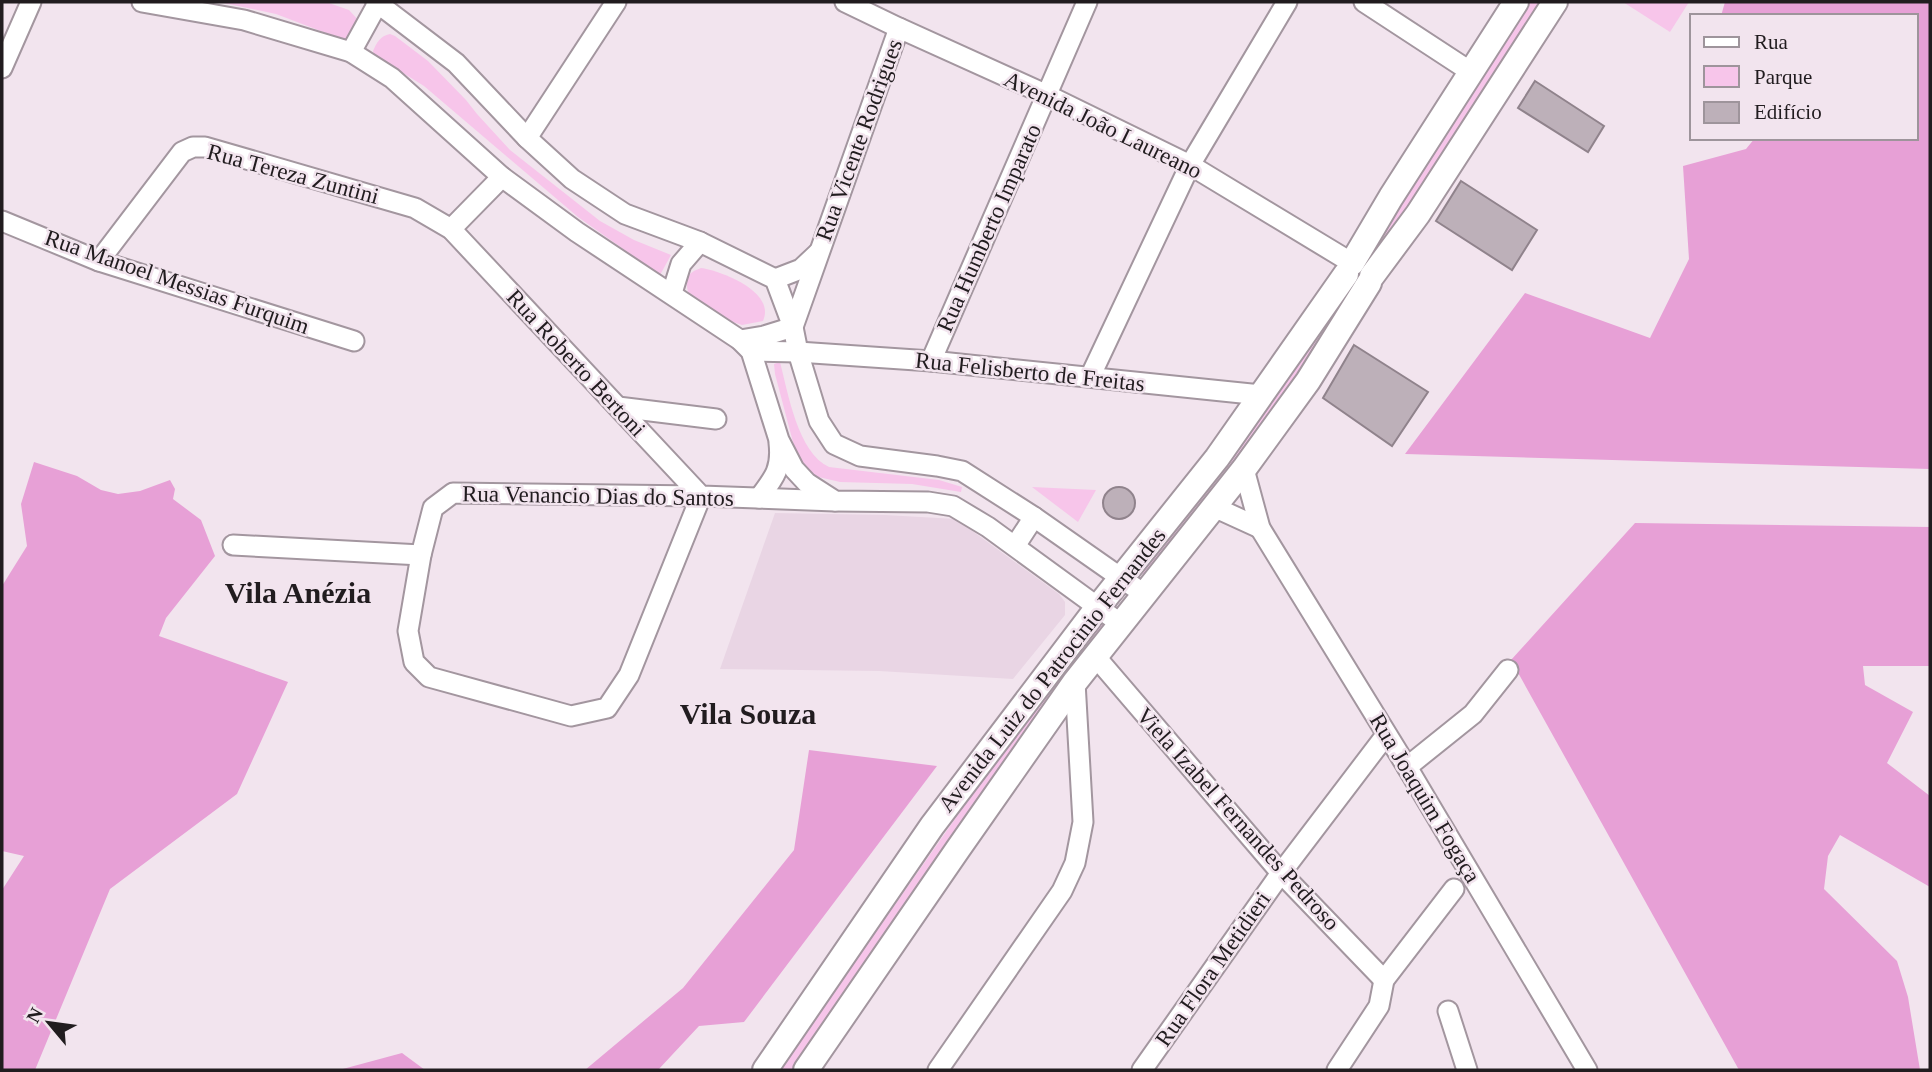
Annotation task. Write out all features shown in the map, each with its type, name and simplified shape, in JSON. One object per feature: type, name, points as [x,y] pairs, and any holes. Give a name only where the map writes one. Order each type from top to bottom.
[{"type":"main road","name":"Avenida Luiz do Patrocinio Fernandes","points":[[806,1070],[1076,682],[1244,469],[1308,381],[1360,274],[1391,197],[1516,2]]},
{"type":"main road","name":"Avenida Luiz do Patrocinio Fernandes","points":[[765,1070],[932,826],[1098,607],[1217,458],[1261,396],[1360,274],[1418,214],[1555,2]]},
{"type":"street","points":[[2,68],[31,2]]},
{"type":"street","points":[[142,2],[244,20],[351,52],[392,78],[502,177],[746,346],[779,440],[794,469],[807,483],[835,501]]},
{"type":"street","points":[[351,52],[377,2],[456,63],[527,138],[572,179],[625,214],[700,242],[775,279],[793,327],[818,421],[834,444],[860,456],[962,471],[1034,517],[1144,594]]},
{"type":"street","points":[[527,138],[616,2]]},
{"type":"street","name":"Avenida João Laureano","points":[[845,2],[1047,95],[1190,165],[1360,274]]},
{"type":"street","name":"Rua Humberto Imparato","points":[[930,361],[1087,2]]},
{"type":"street","points":[[1090,377],[1190,165],[1287,2]]},
{"type":"street","points":[[1363,2],[1471,72]]},
{"type":"street","name":"Rua Vicente Rodrigues","points":[[793,327],[899,28]]},
{"type":"street","name":"Rua Tereza Zuntini","points":[[99,261],[182,152],[193,147],[205,147],[415,208],[451,229]]},
{"type":"street","points":[[451,229],[502,177]]},
{"type":"street","name":"Rua Manoel Messias Furquim","points":[[2,220],[99,261],[354,341]]},
{"type":"street","name":"Rua Roberto Bertoni","points":[[451,229],[701,496]]},
{"type":"street","points":[[672,293],[681,264],[700,242]]},
{"type":"street","name":"Rua Vicente Rodrigues","points":[[775,279],[801,269],[819,252]]},
{"type":"street","points":[[746,346],[764,336],[793,327]]},
{"type":"street","name":"Rua Felisberto de Freitas","points":[[746,346],[930,361],[1261,396]]},
{"type":"street","points":[[618,407],[716,419]]},
{"type":"street","points":[[759,498],[776,474],[781,458],[779,440]]},
{"type":"street","name":"Rua Joaquim Fogaça","points":[[1244,469],[1260,528],[1407,767],[1587,1070]]},
{"type":"street","name":"Rua Venancio Dias do Santos","points":[[701,496],[629,675],[607,708],[571,716],[429,677],[414,662],[408,631],[421,555],[433,508],[453,493],[701,496],[928,502],[953,506],[1015,546],[1121,624]]},
{"type":"street","points":[[1214,507],[1260,528]]},
{"type":"street","points":[[1015,546],[1034,517]]},
{"type":"street","points":[[233,545],[421,555]]},
{"type":"street","name":"Viela Izabel Fernandes Pedroso","points":[[1096,656],[1280,873],[1384,980]]},
{"type":"street","points":[[1407,767],[1473,714],[1508,670]]},
{"type":"street","points":[[938,1070],[1062,891],[1075,863],[1083,822],[1076,682]]},
{"type":"street","name":"Rua Flora Metidieri","points":[[1142,1070],[1280,873],[1386,735]]},
{"type":"street","points":[[1337,1070],[1379,1006],[1384,980],[1454,889]]},
{"type":"street","points":[[1448,1011],[1467,1070]]},
{"type":"shaded area","points":[[1725,2],[1930,2],[1930,469],[1405,454],[1525,293],[1650,338],[1689,259],[1683,166],[1746,149],[1753,140],[1918,140],[1918,14],[1722,14]]},
{"type":"shaded area","points":[[34,462],[77,476],[101,490],[118,494],[140,491],[170,480],[175,489],[173,499],[201,520],[215,556],[166,618],[159,636],[288,682],[237,794],[110,889],[35,1070],[2,1070],[2,890],[24,856],[2,851],[2,586],[27,546],[21,504]]},
{"type":"shaded area","points":[[775,513],[956,519],[1059,594],[1065,602],[1065,615],[1013,679],[879,671],[720,669]]},
{"type":"shaded area","points":[[1635,523],[1930,527],[1930,666],[1863,666],[1865,685],[1913,712],[1887,763],[1930,796],[1930,887],[1840,835],[1828,856],[1824,889],[1897,961],[1908,997],[1920,1070],[1739,1070],[1511,660]]},
{"type":"shaded area","points":[[809,750],[937,766],[744,1022],[699,1026],[658,1070],[585,1070],[683,988],[794,850]]},
{"type":"shaded area","points":[[402,1053],[425,1070],[339,1070]]},
{"type":"green space","points":[[219,2],[326,2],[349,10],[359,21],[347,41],[276,14]]},
{"type":"green space","points":[[1530,2],[1540,2],[1378,256],[1372,256],[1370,252]]},
{"type":"green space","points":[[1623,2],[1689,2],[1670,32]]},
{"type":"green space","points":[[390,34],[428,61],[510,150],[600,221],[634,240],[671,255],[660,275],[578,217],[424,86],[374,55],[373,51],[379,40]]},
{"type":"green space","points":[[701,268],[733,278],[755,292],[765,311],[763,321],[742,325],[727,320],[688,292],[688,277]]},
{"type":"green space","points":[[1350,288],[1352,292],[1298,381],[1145,577],[1143,569]]},
{"type":"green space","points":[[780,362],[796,421],[809,449],[818,460],[829,467],[939,480],[962,487],[961,492],[912,484],[840,482],[810,475],[798,461],[775,374],[774,364]]},
{"type":"green space","points":[[1032,487],[1096,490],[1078,522]]},
{"type":"green space","points":[[1103,616],[1114,625],[798,1070],[779,1070],[962,809]]},
{"type":"building","points":[[1535,81],[1604,126],[1588,152],[1518,108]]},
{"type":"building","points":[[1461,181],[1537,230],[1512,270],[1436,221]]},
{"type":"building","points":[[1354,345],[1428,392],[1392,446],[1323,398]]},
{"type":"building","points":[[1119,487],[1130,492],[1135,503],[1130,514],[1119,519],[1108,514],[1103,503],[1108,492]]},
{"type":"district","name":"Vila Anézia","points":[[298,592]]},
{"type":"district","name":"Vila Souza","points":[[748,713]]}]
